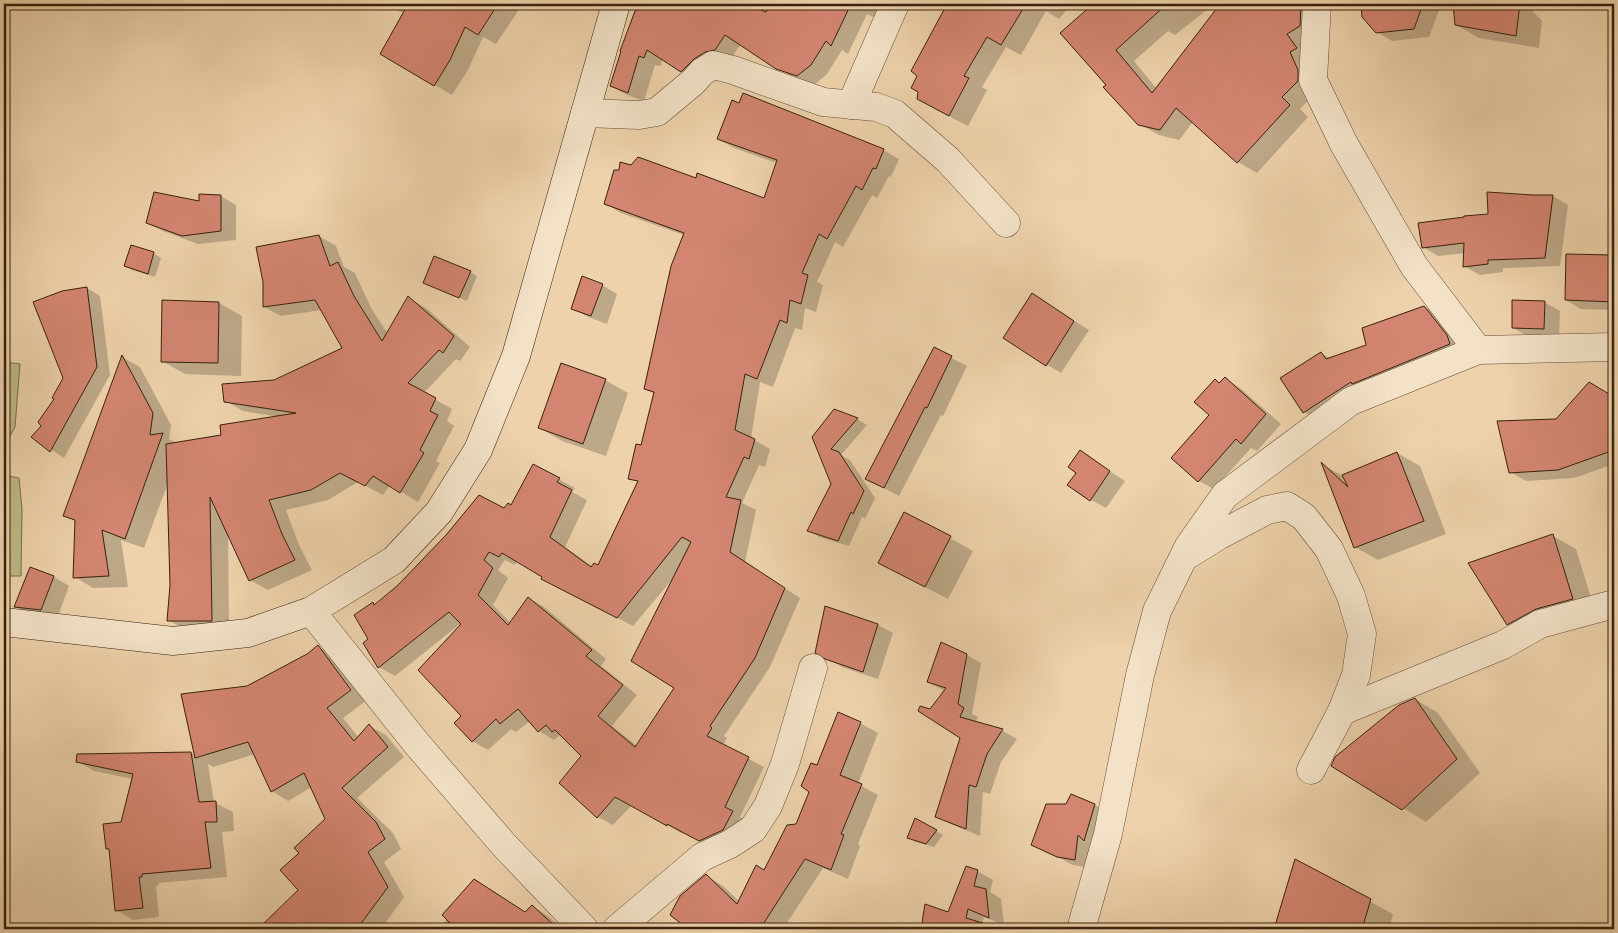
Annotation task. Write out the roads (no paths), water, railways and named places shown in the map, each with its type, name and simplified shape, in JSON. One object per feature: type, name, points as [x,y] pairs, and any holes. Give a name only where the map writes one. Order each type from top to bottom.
[{"type":"street","points":[[4,622],[173,641],[248,633],[311,610],[394,560],[439,512],[478,450],[516,356],[616,4]]},
{"type":"street","points":[[851,105],[895,4]]},
{"type":"street","points":[[1317,4],[1313,80],[1344,144],[1414,266],[1478,350]]},
{"type":"street","points":[[585,113],[639,115],[657,112],[712,65],[733,70],[823,102],[876,107],[894,114],[948,160],[1006,223]]},
{"type":"street","points":[[1081,929],[1108,834],[1140,675],[1157,611],[1189,546],[1225,495],[1351,401],[1478,350],[1614,347]]},
{"type":"street","points":[[1183,558],[1218,536],[1267,510],[1287,506],[1304,517],[1329,549],[1351,596],[1362,634],[1356,675],[1342,712],[1311,770]]},
{"type":"street","points":[[1342,712],[1503,645],[1540,624],[1614,604]]},
{"type":"street","points":[[311,610],[417,744],[578,927]]},
{"type":"street","points":[[618,929],[702,857],[730,844],[753,829],[768,806],[785,764],[813,668]]}]
